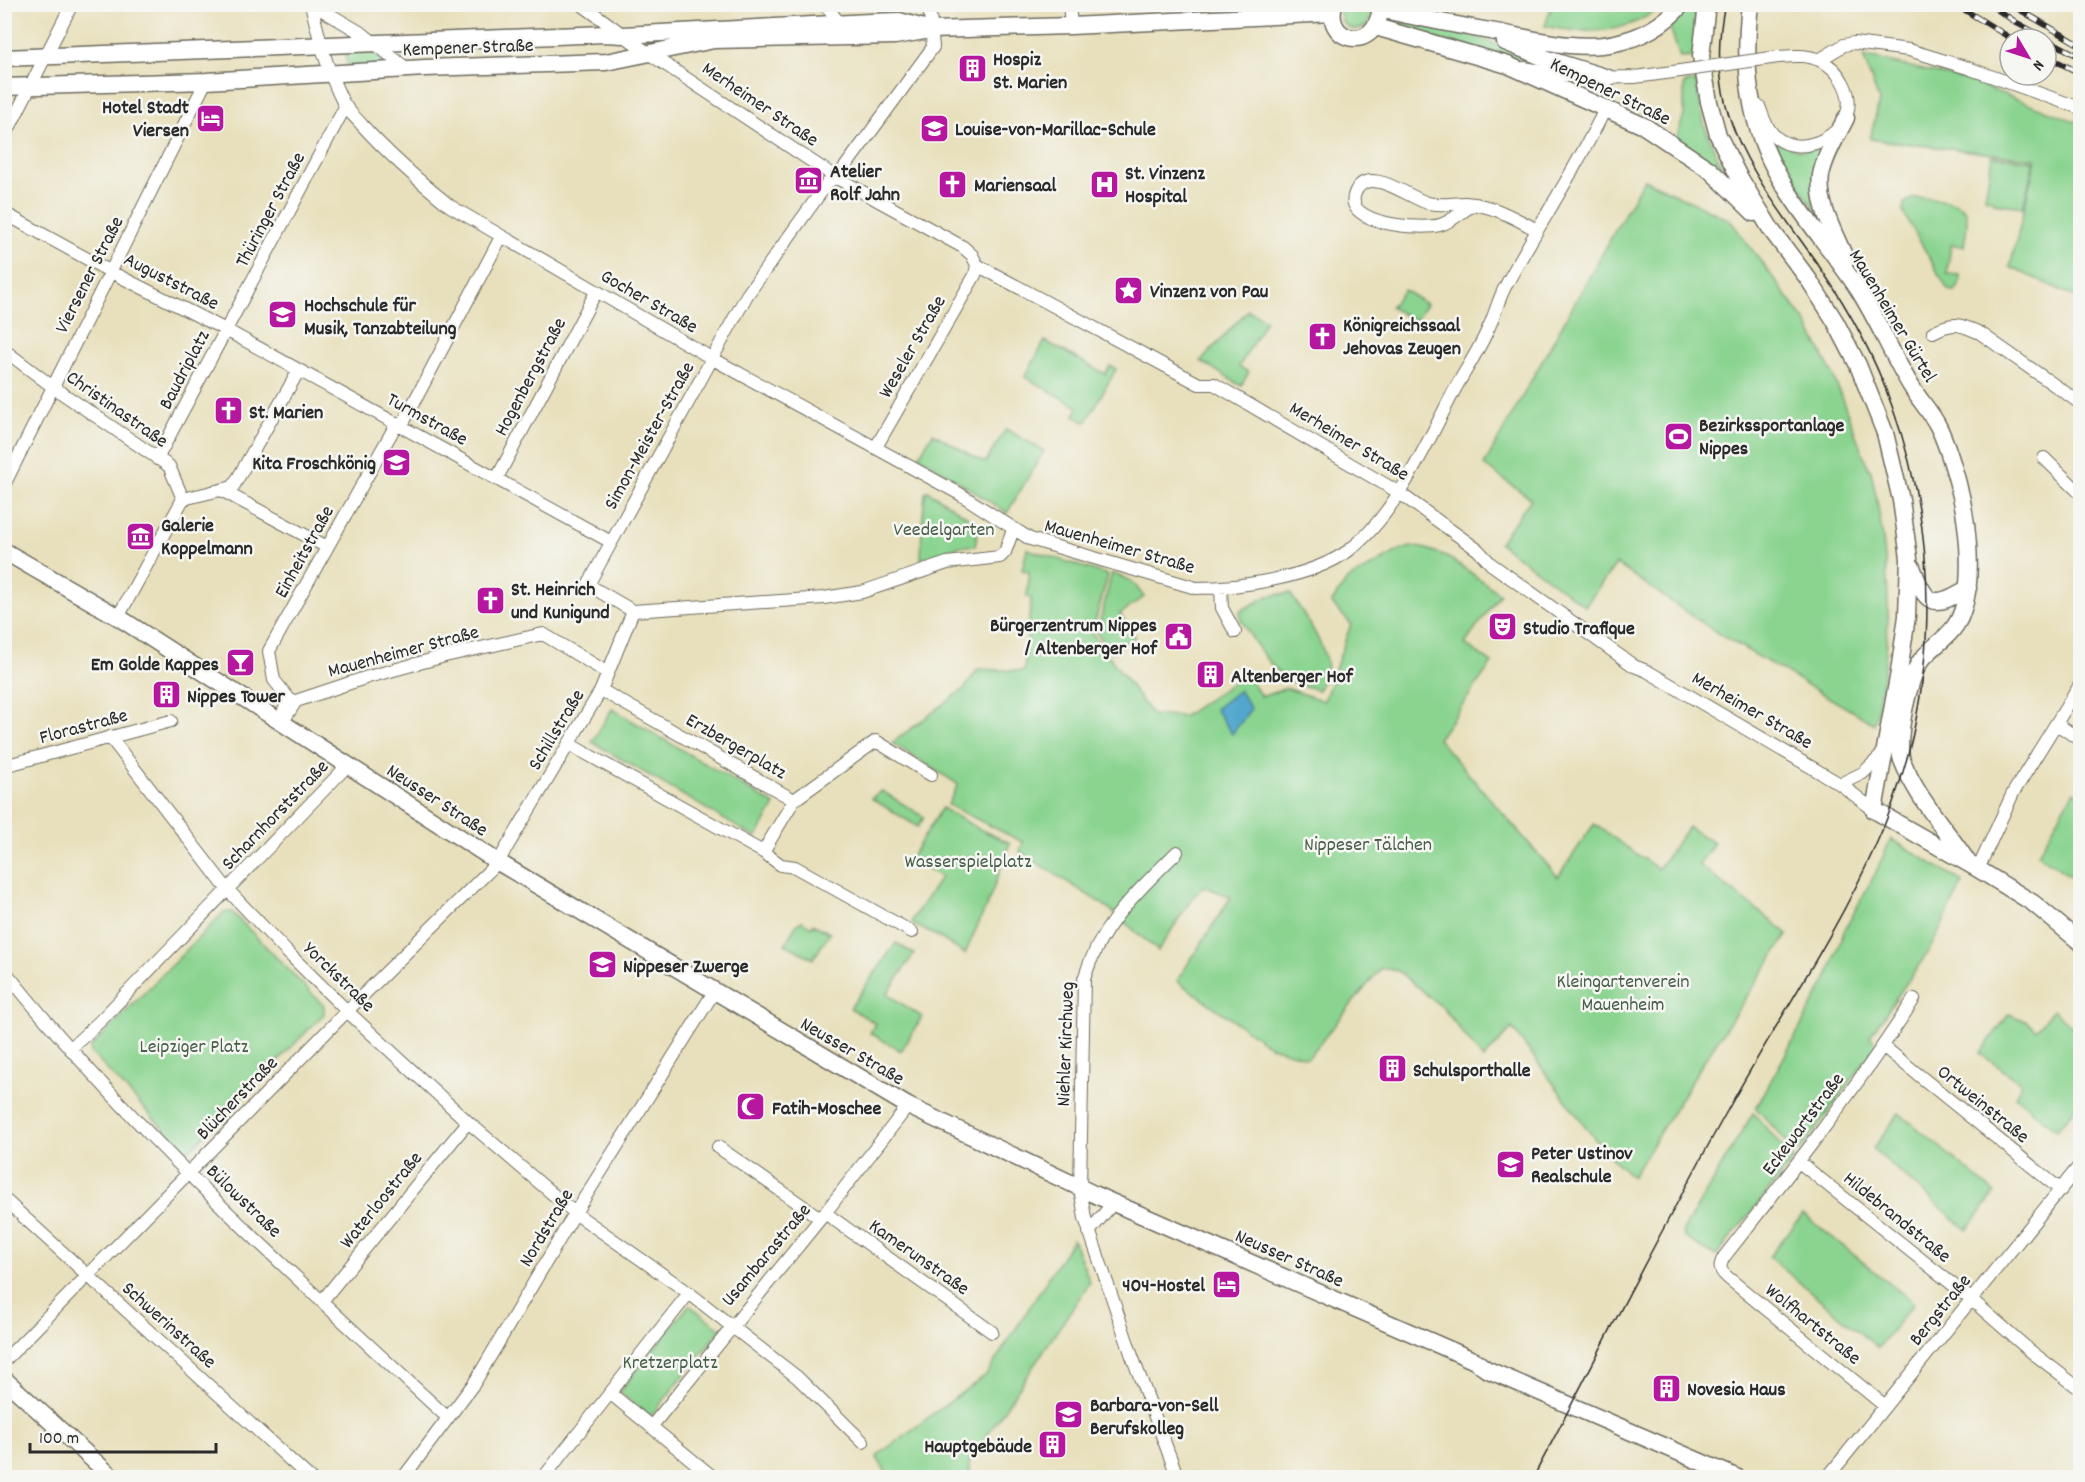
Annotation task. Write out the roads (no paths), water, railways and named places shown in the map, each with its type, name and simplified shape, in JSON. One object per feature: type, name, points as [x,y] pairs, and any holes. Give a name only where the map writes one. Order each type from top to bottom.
[{"type":"main road","name":"Kempener Straße","points":[[4,87],[206,81],[407,69],[606,62],[714,40],[895,36],[930,30],[1071,26],[1333,9],[1332,21],[1336,29],[1344,36],[1361,38],[1370,34],[1376,27],[1379,18],[1378,7],[1558,44],[1606,44],[1628,40],[1649,31],[1672,15],[1682,4]]},
{"type":"main road","points":[[1707,4],[1701,56],[1709,102],[1718,135],[1738,175],[1772,231],[1809,280],[1830,313],[1862,375],[1885,433],[1901,500],[1909,558],[1907,616],[1874,810]]},
{"type":"main road","name":"Mauenheimer Gürtel","points":[[1750,4],[1747,74],[1753,114],[1763,145],[1781,181],[1859,291],[1912,388],[1938,425],[1957,480],[1967,529],[1968,588],[1958,624],[1921,660],[1912,678],[1901,731],[1901,758],[1913,781],[1973,866]]},
{"type":"main road","name":"Kempener Straße","points":[[4,58],[623,35],[899,21],[930,30]]},
{"type":"main road","name":"Kempener Straße","points":[[1453,24],[1550,60],[1608,78]]},
{"type":"main road","name":"Kempener Straße","points":[[1376,27],[1508,65],[1644,126],[1710,170],[1772,231]]},
{"type":"main road","points":[[1846,118],[1821,174],[1822,198],[1826,214],[1859,291]]},
{"type":"main road","name":"Neusser Straße","points":[[4,551],[118,617],[498,862],[908,1106],[1113,1203],[1738,1478]]},
{"type":"main road","points":[[1909,558],[1920,589],[1926,597],[1937,602],[1947,601],[1968,588]]},
{"type":"main road","name":"Merheimer Straße","points":[[1874,810],[2033,903],[2080,942]]},
{"type":"main road","points":[[4,1379],[113,1478]]},
{"type":"street","points":[[4,138],[72,4]]},
{"type":"street","points":[[312,4],[378,44],[407,69]]},
{"type":"street","name":"Gocher Straße","points":[[312,4],[322,46],[345,106],[372,136],[415,177],[450,206],[713,359],[960,494],[1013,530]]},
{"type":"street","name":"Merheimer Straße","points":[[581,4],[648,53],[837,178],[963,247],[972,255],[977,265],[1198,384],[1214,384],[1398,492],[1478,549],[1491,564],[1634,666],[1647,671],[1840,784],[1874,810]]},
{"type":"street","points":[[823,4],[839,23]]},
{"type":"street","name":"Simon-Meister-Straße","points":[[633,611],[590,586],[589,583],[747,295],[829,181],[837,178],[933,47],[929,4]]},
{"type":"street","points":[[1070,4],[1071,26]]},
{"type":"street","points":[[1747,74],[1766,123],[1774,135],[1782,141],[1800,146],[1814,144],[1831,135],[1846,118],[1848,101],[1844,85],[1834,70],[1819,60],[1844,45],[1854,43],[1909,50],[1968,68],[2080,108]]},
{"type":"street","name":"Kempener Straße","points":[[1508,65],[1581,78],[1608,78],[1673,72],[1778,57],[1800,56],[1819,60]]},
{"type":"street","name":"Viersener Straße","points":[[4,485],[206,81]]},
{"type":"street","name":"Thüringer Straße","points":[[226,330],[345,106]]},
{"type":"street","name":"Mauenheimer Straße","points":[[1013,530],[1048,546],[1196,588],[1221,588],[1284,576],[1326,564],[1348,551],[1369,533],[1398,492],[1440,422],[1456,387],[1487,333],[1505,287],[1605,109]]},
{"type":"street","points":[[1476,204],[1466,208],[1446,223],[1417,228],[1363,216],[1355,206],[1354,194],[1362,184],[1376,180],[1426,203],[1476,204],[1492,207],[1537,230]]},
{"type":"street","name":"Auguststraße","points":[[4,213],[111,272],[226,330]]},
{"type":"street","name":"Einheitstraße","points":[[293,701],[274,680],[269,651],[399,424],[501,237]]},
{"type":"street","name":"Weseler Straße","points":[[876,447],[975,275],[977,265]]},
{"type":"street","name":"Hogenbergstraße","points":[[497,478],[596,292]]},
{"type":"street","points":[[1933,332],[1948,324],[1966,327],[1980,333],[2080,404]]},
{"type":"street","name":"Turmstraße","points":[[226,330],[611,542]]},
{"type":"street","name":"Baudriplatz","points":[[157,459],[226,330]]},
{"type":"street","name":"Christinastraße","points":[[4,350],[53,387],[170,466],[183,499]]},
{"type":"street","points":[[118,617],[183,499],[233,487],[299,370]]},
{"type":"street","points":[[2044,458],[2080,493]]},
{"type":"street","points":[[220,490],[327,548]]},
{"type":"street","points":[[633,611],[824,598],[862,592],[947,563],[1000,556],[1005,552],[1013,530]]},
{"type":"street","points":[[1221,588],[1222,608],[1235,632]]},
{"type":"street","name":"Schillstraße","points":[[498,862],[601,690],[633,611]]},
{"type":"street","name":"Mauenheimer Straße","points":[[293,701],[445,656],[543,634],[608,673]]},
{"type":"street","points":[[1973,866],[2013,793],[2080,685]]},
{"type":"street","name":"Erzbergerplatz","points":[[601,690],[794,800],[763,852]]},
{"type":"street","points":[[280,721],[293,701]]},
{"type":"street","name":"Florastraße","points":[[4,766],[171,722]]},
{"type":"street","points":[[2057,724],[2080,740]]},
{"type":"street","name":"Yorckstraße","points":[[110,737],[227,889],[347,1011],[468,1122],[575,1213],[732,1325],[797,1377],[863,1442]]},
{"type":"street","points":[[794,800],[876,741],[931,775]]},
{"type":"street","points":[[569,744],[763,852],[781,865],[795,867],[912,933]]},
{"type":"street","points":[[1840,784],[1863,773],[1884,753]]},
{"type":"street","name":"Scharnhorststraße","points":[[227,889],[348,765]]},
{"type":"street","name":"Niehler Kirchweg","points":[[1177,852],[1113,919],[1090,957],[1084,979],[1080,1188],[1089,1232],[1178,1478]]},
{"type":"street","name":"Blücherstraße","points":[[4,1361],[347,1011],[498,862]]},
{"type":"street","points":[[70,1049],[100,1021],[227,889]]},
{"type":"street","name":"Bülowstraße","points":[[4,970],[70,1049],[188,1173],[448,1418]]},
{"type":"street","name":"Nordstraße","points":[[402,1478],[475,1382],[575,1213],[714,992]]},
{"type":"street","name":"Eckewartstraße","points":[[1720,1268],[1724,1257],[1799,1162],[1884,1047],[1914,999]]},
{"type":"street","name":"Ortweinstraße","points":[[1884,1047],[2061,1190]]},
{"type":"street","name":"Usambarastraße","points":[[651,1427],[823,1216],[908,1106]]},
{"type":"street","name":"Waterloostraße","points":[[322,1301],[468,1122]]},
{"type":"street","name":"Kamerunstraße","points":[[718,1147],[992,1332]]},
{"type":"street","name":"Hildebrandstraße","points":[[1799,1162],[2080,1389]]},
{"type":"street","name":"Bergstraße","points":[[1827,1478],[2080,1165]]},
{"type":"street","name":"Schwerinstraße","points":[[4,1199],[310,1478]]},
{"type":"street","points":[[1089,1232],[1113,1203]]},
{"type":"street","name":"Wolfhartstraße","points":[[1720,1268],[1727,1277],[1885,1406]]},
{"type":"street","points":[[543,1478],[689,1293]]},
{"type":"street","points":[[610,1393],[714,1478]]},
{"type":"water","points":[[1239,690],[1251,709],[1232,734],[1215,709]]},
{"type":"tram line","points":[[1533,1478],[1705,1150],[1824,946],[1858,882],[1895,796],[1911,741],[1922,686],[1926,629],[1926,573],[1920,516],[1909,461],[1892,406],[1861,335],[1832,285],[1758,178],[1729,115],[1721,81],[1720,44],[1725,4]]},
{"type":"railway","points":[[1955,4],[1998,30]]},
{"type":"railway","points":[[1989,4],[2017,23],[2080,57]]},
{"type":"railway","points":[[2010,4],[2080,45]]},
{"type":"railway","points":[[2058,62],[2080,73]]},
{"type":"place","name":"Hospiz St. Marien","points":[[972,69]]},
{"type":"place","name":"Hotel Stadt Viersen","points":[[210,118]]},
{"type":"place","name":"Louise-von-Marillac-Schule","points":[[934,128]]},
{"type":"place","name":"Atelier Rolf Jahn","points":[[809,181]]},
{"type":"place","name":"Mariensaal","points":[[953,184]]},
{"type":"place","name":"St. Vinzenz Hospital","points":[[1104,184]]},
{"type":"place","name":"Vinzenz von Pau","points":[[1129,290]]},
{"type":"place","name":"Hochschule für Musik, Tanzabteilung","points":[[283,315]]},
{"type":"place","name":"Königreichssaal Jehovas Zeugen","points":[[1322,336]]},
{"type":"place","name":"St. Marien","points":[[228,411]]},
{"type":"place","name":"Bezirkssportanlage Nippes","points":[[1678,436]]},
{"type":"place","name":"Kita Froschkönig","points":[[397,462]]},
{"type":"place","name":"Galerie Koppelmann","points":[[140,536]]},
{"type":"place","name":"St. Heinrich und Kunigund","points":[[490,600]]},
{"type":"place","name":"Studio Trafique","points":[[1502,627]]},
{"type":"place","name":"Bürgerzentrum Nippes / Altenberger Hof","points":[[1178,636]]},
{"type":"place","name":"Em Golde Kappes","points":[[240,663]]},
{"type":"place","name":"Altenberger Hof","points":[[1210,675]]},
{"type":"place","name":"Nippes Tower","points":[[166,695]]},
{"type":"place","name":"Nippeser Zwerge","points":[[602,965]]},
{"type":"place","name":"Schulsporthalle","points":[[1392,1069]]},
{"type":"place","name":"Fatih-Moschee","points":[[751,1107]]},
{"type":"place","name":"Peter Ustinov Realschule","points":[[1510,1164]]},
{"type":"place","name":"404-Hostel","points":[[1226,1284]]},
{"type":"place","name":"Novesia Haus","points":[[1666,1388]]},
{"type":"place","name":"Barbara-von-Sell Berufskolleg","points":[[1069,1415]]},
{"type":"place","name":"Hauptgebäude","points":[[1053,1445]]},
{"type":"park label","name":"Veedelgarten","points":[[944,528]]},
{"type":"park label","name":"Nippeser Tälchen","points":[[1368,843]]},
{"type":"park label","name":"Wasserspielplatz","points":[[968,860]]},
{"type":"park label","name":"Kleingartenverein Mauenheim","points":[[1623,992]]},
{"type":"park label","name":"Leipziger Platz","points":[[194,1045]]},
{"type":"park label","name":"Kretzerplatz","points":[[670,1361]]}]
